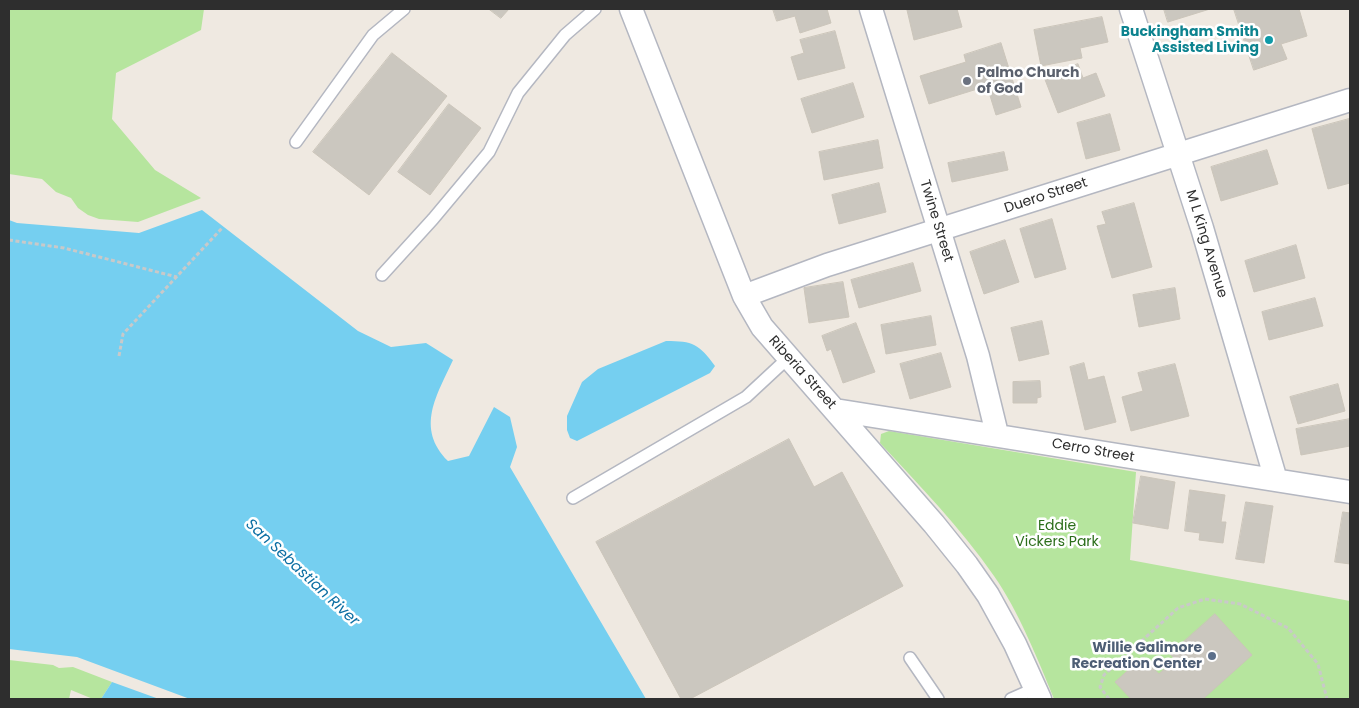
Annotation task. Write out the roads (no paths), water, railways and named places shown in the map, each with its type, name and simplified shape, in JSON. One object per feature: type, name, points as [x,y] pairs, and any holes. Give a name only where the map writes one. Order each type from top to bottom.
[{"type":"street","name":"Riberia Street","points":[[631,9],[744,296],[762,327],[934,524],[988,595],[1038,694]]},
{"type":"street","name":"Twine Street","points":[[871,9],[978,356],[998,434]]},
{"type":"street","name":"M L King Avenue","points":[[1131,9],[1178,153],[1276,480]]},
{"type":"street","name":"Duero Street","points":[[744,296],[827,265],[1350,100]]},
{"type":"street","name":"Cerro Street","points":[[835,410],[998,434],[1140,460],[1350,492]]},
{"type":"lane","points":[[296,142],[373,35],[404,9]]},
{"type":"lane","points":[[382,275],[433,220],[489,152],[518,93],[524,85],[565,34],[595,9]]},
{"type":"lane","points":[[573,498],[746,397],[788,358]]},
{"type":"lane","points":[[910,658],[938,699]]},
{"type":"lane","points":[[1011,699],[1038,694]]},
{"type":"water","name":"San Sebastian River","points":[[202,210],[358,331],[391,347],[426,343],[453,360],[436,399],[432,411],[431,424],[438,449],[448,461],[469,456],[494,407],[510,417],[517,447],[510,467],[646,699],[190,699],[77,657],[9,649],[9,220],[17,223],[139,233]]},
{"type":"water","points":[[666,341],[695,345],[700,348],[715,366],[710,373],[577,441],[570,438],[567,430],[567,416],[582,382],[598,369]]},
{"type":"water","points":[[112,682],[159,699],[101,699]]},
{"type":"place","name":"Buckingham Smith Assisted Living","points":[[1269,40]]},
{"type":"place","name":"Palmo Church of God","points":[[967,81]]},
{"type":"place","name":"Willie Galimore Recreation Center","points":[[1212,656]]},
{"type":"park label","name":"Eddie Vickers Park","points":[[1057,534]]}]
